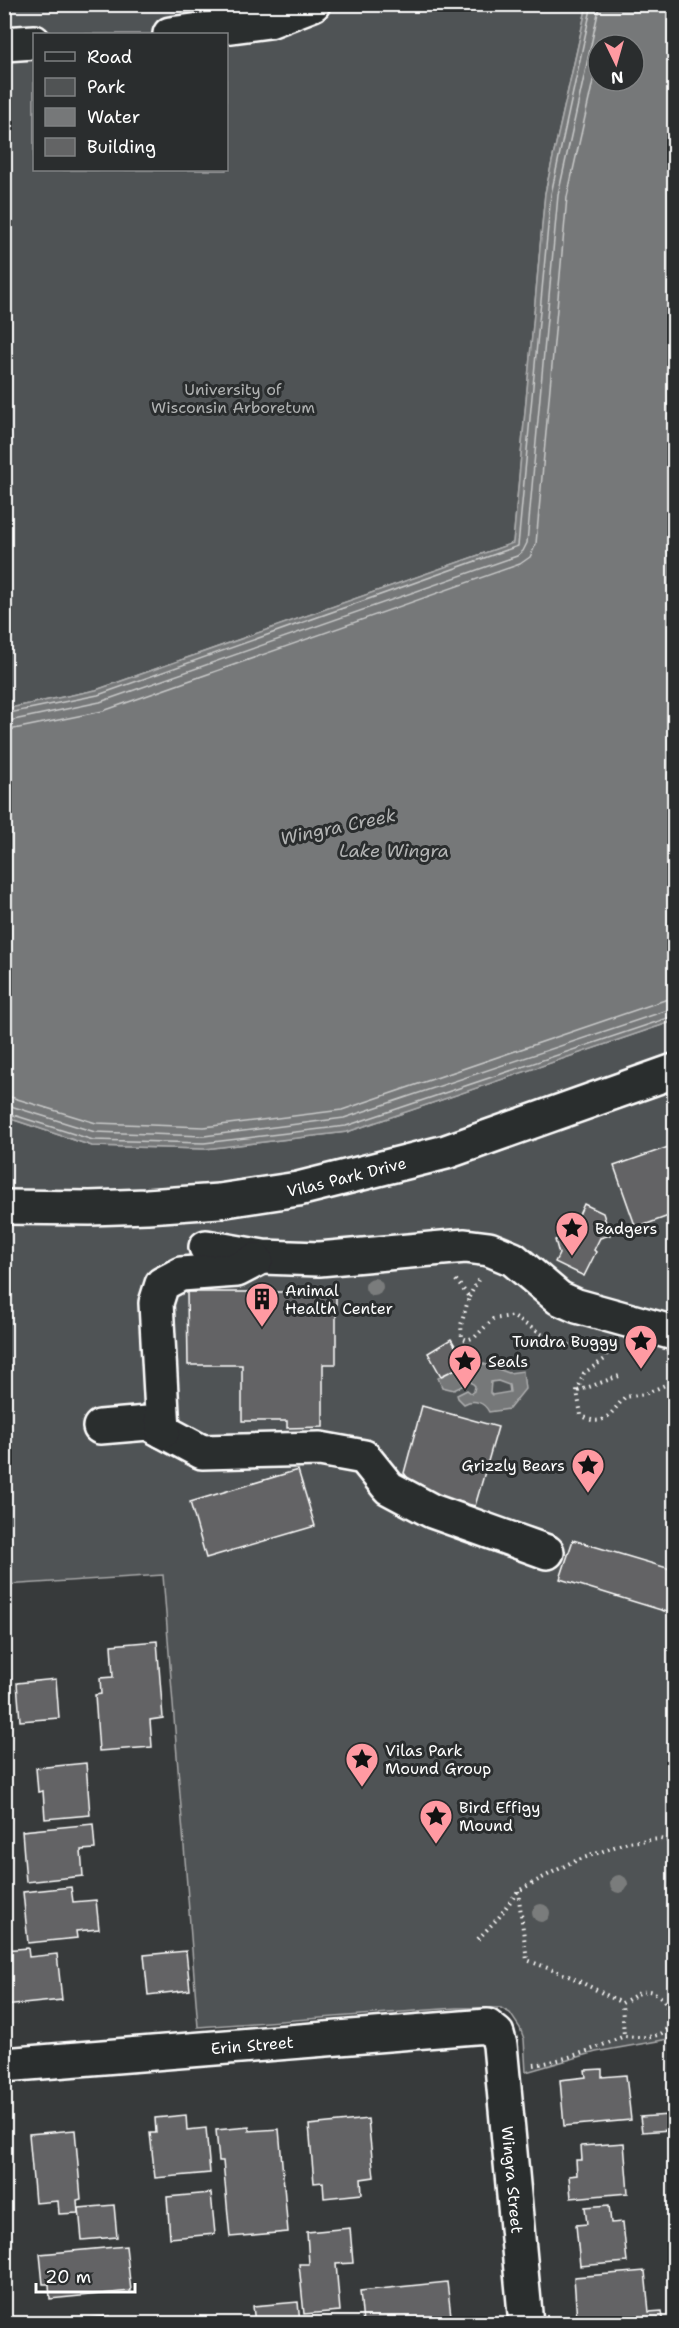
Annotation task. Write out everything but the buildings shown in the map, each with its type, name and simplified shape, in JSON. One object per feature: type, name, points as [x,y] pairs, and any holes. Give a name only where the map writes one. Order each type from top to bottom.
[{"type":"street","points":[[178,33],[269,21],[313,4]]},
{"type":"street","points":[[4,44],[33,42]]},
{"type":"street","name":"Vilas Park Drive","points":[[4,1207],[90,1208],[159,1205],[219,1201],[298,1189],[446,1152],[675,1071]]},
{"type":"street","points":[[206,1247],[263,1257],[319,1259],[431,1248],[465,1246],[489,1249],[513,1259],[559,1298],[577,1306],[675,1333]]},
{"type":"street","points":[[163,1431],[156,1304],[162,1284],[181,1274],[237,1270],[263,1257]]},
{"type":"street","points":[[100,1427],[148,1423],[202,1452],[320,1449],[364,1457],[388,1488],[432,1510],[547,1552]]},
{"type":"street","name":"Erin Street","points":[[4,2065],[479,2026],[487,2026],[497,2034]]},
{"type":"street","name":"Wingra Street","points":[[497,2034],[526,2324]]},
{"type":"path","points":[[431,1248],[469,1296],[461,1325],[462,1338],[467,1340],[475,1337],[493,1319],[512,1316],[558,1344],[589,1346]]},
{"type":"path","points":[[599,1346],[607,1352],[605,1359],[584,1372],[577,1391],[581,1415],[589,1420],[610,1417],[625,1397],[645,1394],[675,1381]]},
{"type":"path","points":[[577,1391],[620,1376]]},
{"type":"path","points":[[478,1939],[499,1917],[518,1890],[570,1863],[609,1848],[644,1840],[660,1839],[675,1842]]},
{"type":"path","points":[[518,1890],[527,1960],[571,1977],[622,2003]]},
{"type":"path","points":[[526,2067],[554,2062],[624,2036],[651,2036],[665,2031],[669,2026],[670,2010],[663,1996],[657,1992],[649,1990],[641,1992],[622,2003]]},
{"type":"path","points":[[622,2003],[624,2036]]},
{"type":"green space","name":"University of Wisconsin Arboretum","points":[[4,5],[587,5],[545,193],[513,543],[96,690],[5,709]]},
{"type":"green space","points":[[674,1021],[674,2038],[596,2052],[526,2072],[524,2039],[520,2028],[510,2013],[501,2008],[456,2008],[198,2027],[163,1575],[5,1585],[5,1117],[92,1146],[205,1149],[347,1132]]},
{"type":"water","name":"Lake Wingra","points":[[587,5],[674,5],[674,1021],[347,1132],[205,1149],[92,1146],[5,1117],[5,709],[96,690],[513,543],[545,193]]},
{"type":"water","points":[[473,1360],[509,1373],[523,1371],[525,1389],[509,1409],[489,1412],[482,1404],[471,1402],[464,1404],[458,1398],[457,1395],[467,1390],[471,1393],[474,1391],[475,1386],[468,1379],[464,1381],[464,1385],[454,1390],[442,1387],[438,1378]],"holes":[[[498,1381],[509,1385],[510,1392],[492,1395],[490,1393],[491,1382]]]},
{"type":"place","name":"Badgers","points":[[572,1257]]},
{"type":"place","name":"Animal Health Center","points":[[262,1328]]},
{"type":"place","name":"Tundra Buggy","points":[[641,1370]]},
{"type":"place","name":"Seals","points":[[465,1390]]},
{"type":"place","name":"Grizzly Bears","points":[[588,1494]]},
{"type":"place","name":"Vilas Park Mound Group","points":[[362,1788]]},
{"type":"place","name":"Bird Effigy Mound","points":[[436,1845]]},
{"type":"water label","name":"Wingra Creek","points":[[338,827]]}]
